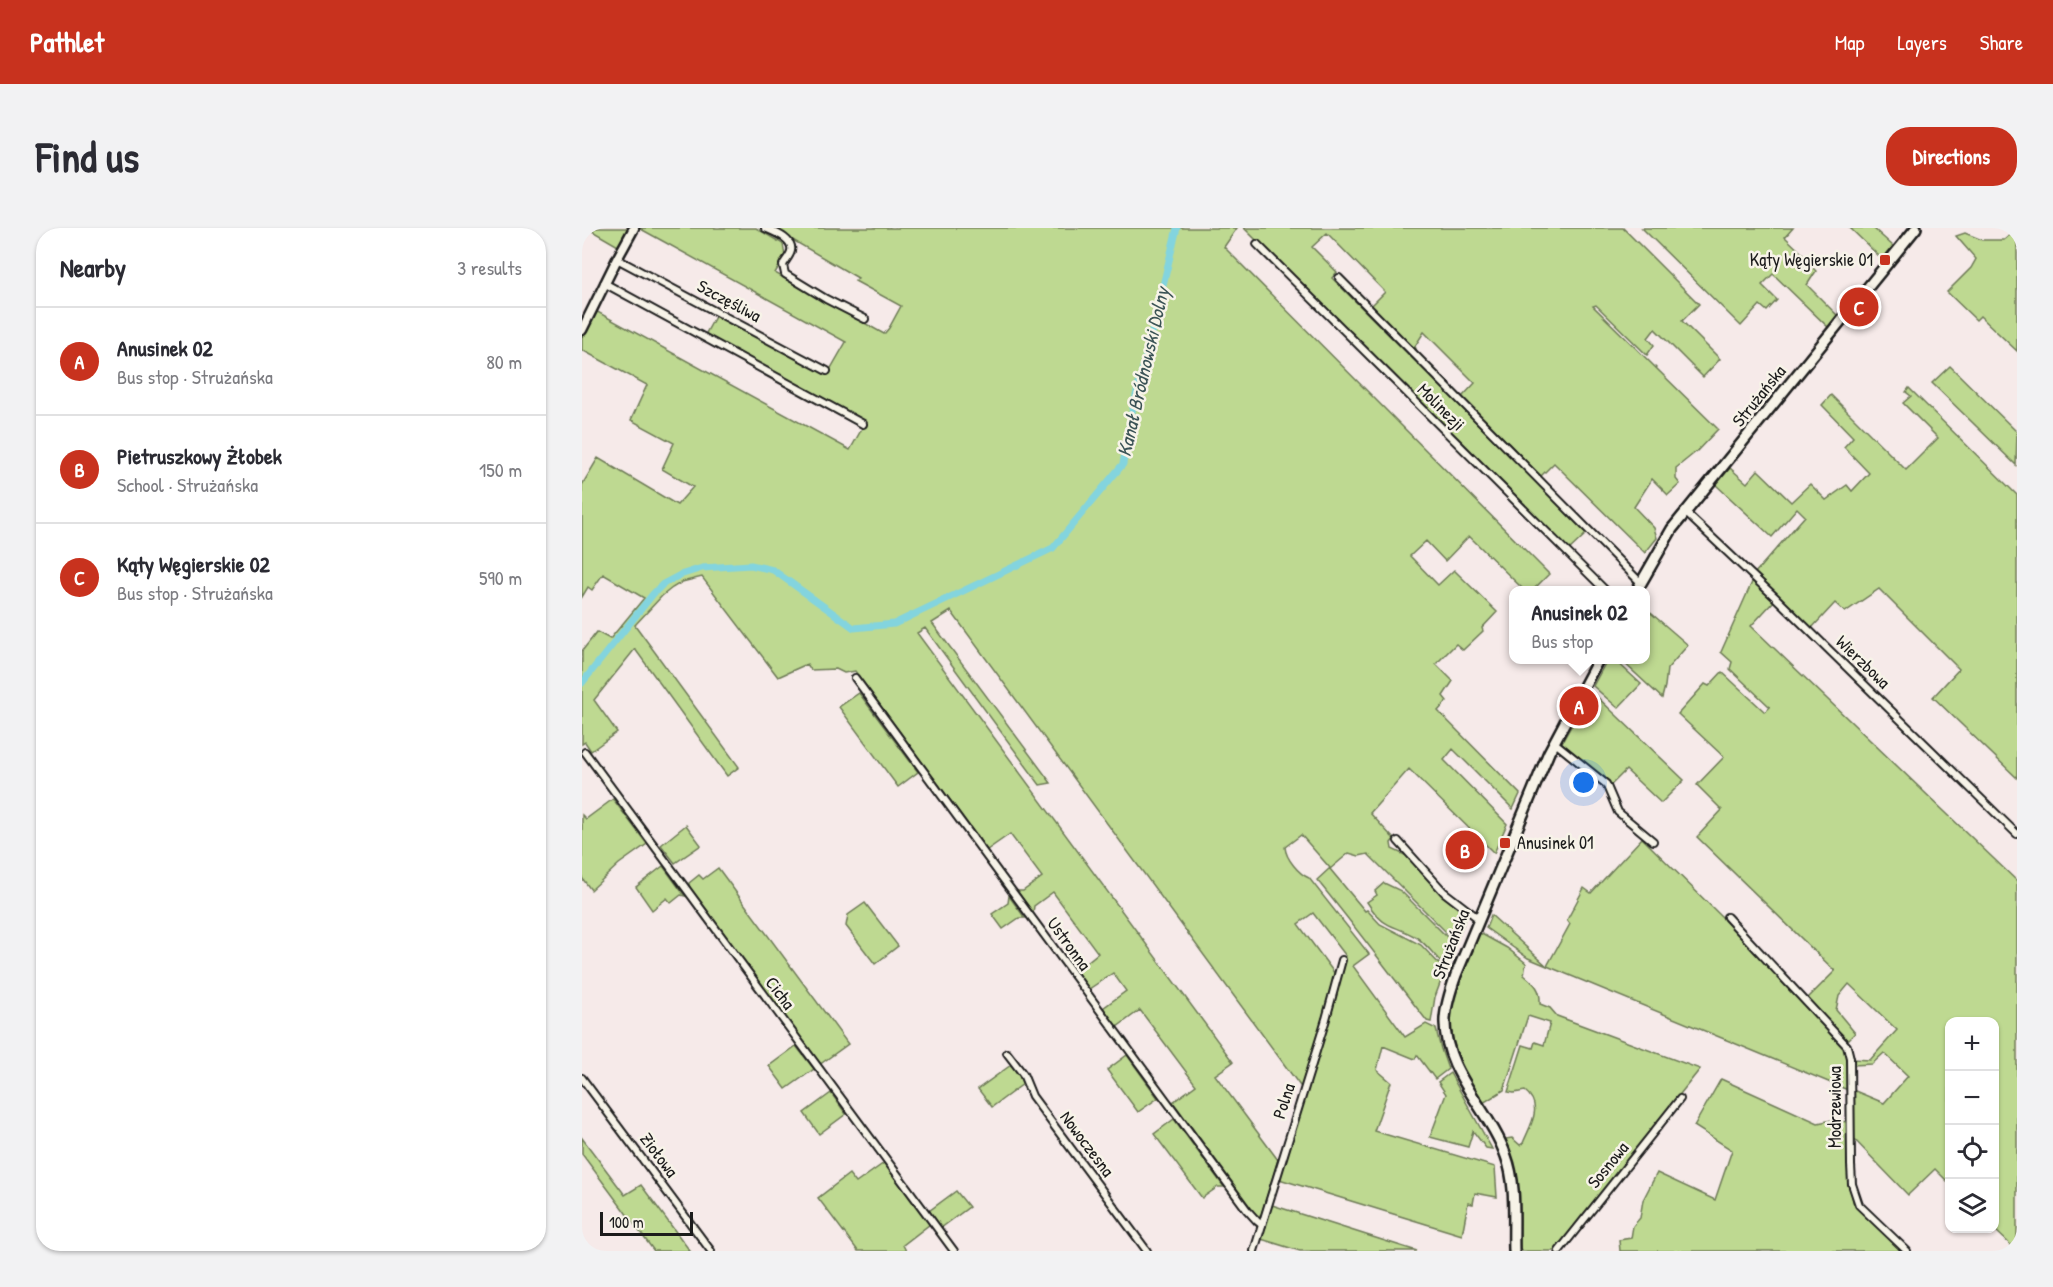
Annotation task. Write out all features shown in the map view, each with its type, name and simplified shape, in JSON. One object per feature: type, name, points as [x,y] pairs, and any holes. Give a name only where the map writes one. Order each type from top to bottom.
[{"type":"main road","name":"Strużańska","points":[[1640,586],[1672,530],[1916,228]]},
{"type":"main road","name":"Strużańska","points":[[1514,1251],[1512,1181],[1507,1157],[1453,1059],[1447,1039],[1445,1020],[1456,975],[1554,742],[1596,664]]},
{"type":"street","points":[[582,330],[634,228]]},
{"type":"street","points":[[765,228],[788,240],[791,251],[783,265],[785,274],[865,319]]},
{"type":"street","name":"Molinezji","points":[[1257,244],[1600,586]]},
{"type":"street","name":"Szczęśliwa","points":[[617,259],[826,371]]},
{"type":"street","points":[[1338,278],[1638,586]]},
{"type":"street","points":[[604,283],[863,424]]},
{"type":"street","name":"Wierzbowa","points":[[1686,513],[2017,834]]},
{"type":"street","name":"Ustronna","points":[[855,678],[1240,1201],[1262,1225]]},
{"type":"street","points":[[1554,742],[1605,784],[1618,812],[1653,841]]},
{"type":"street","name":"Cicha","points":[[585,752],[954,1251]]},
{"type":"street","points":[[1398,842],[1444,891],[1479,919]]},
{"type":"street","name":"Modrzewiowa","points":[[1727,917],[1847,1046],[1850,1058],[1851,1165],[1855,1197],[1859,1205],[1907,1251]]},
{"type":"street","name":"Polna","points":[[1254,1251],[1342,960]]},
{"type":"street","name":"Nowoczesna","points":[[1007,1053],[1023,1074],[1032,1096],[1147,1251]]},
{"type":"street","name":"Ziołowa","points":[[582,1078],[711,1251]]},
{"type":"street","name":"Sosnowa","points":[[1559,1251],[1680,1098]]},
{"type":"green space","points":[[587,228],[630,228],[618,246]]},
{"type":"green space","points":[[639,228],[756,228],[783,244],[785,256],[775,273],[884,334],[901,306],[855,281],[858,278],[772,228],[1237,228],[1224,247],[1549,574],[1537,586],[1520,586],[1469,536],[1445,561],[1426,541],[1410,556],[1438,585],[1454,570],[1497,612],[1482,628],[1483,631],[1463,650],[1456,644],[1436,664],[1453,681],[1443,696],[1447,701],[1438,711],[1520,794],[1513,809],[1453,749],[1444,760],[1507,824],[1494,853],[1409,769],[1370,813],[1394,839],[1391,843],[1392,849],[1407,856],[1467,914],[1456,942],[1368,854],[1359,856],[1349,853],[1330,869],[1365,911],[1367,910],[1380,924],[1421,945],[1445,970],[1435,997],[1431,1022],[1427,1021],[1317,880],[1330,868],[1301,835],[1285,847],[1294,866],[1309,878],[1369,954],[1353,966],[1405,1037],[1426,1024],[1436,1029],[1448,1069],[1435,1079],[1417,1055],[1415,1059],[1383,1046],[1377,1070],[1391,1082],[1374,1131],[1495,1167],[1497,1197],[1475,1193],[1473,1204],[1468,1203],[1462,1235],[1279,1179],[1346,956],[1313,913],[1298,924],[1335,974],[1303,1090],[951,611],[932,623],[1051,783],[1040,785],[925,628],[917,633],[1233,1062],[1215,1075],[1278,1160],[1261,1215],[1257,1216],[1173,1102],[1196,1085],[1140,1010],[1117,1027],[1103,1008],[1126,991],[1113,973],[1089,989],[1076,971],[1098,953],[1053,892],[1034,906],[1033,913],[1017,891],[1023,891],[1042,877],[1010,834],[987,850],[855,671],[844,673],[836,669],[811,670],[807,664],[778,677],[702,577],[682,582],[662,596],[635,625],[739,767],[727,776],[635,649],[594,700],[617,732],[591,751],[585,742],[582,744],[582,651],[597,632],[610,639],[644,598],[603,574],[592,590],[588,587],[582,597],[582,485],[598,458],[677,505],[693,487],[662,469],[674,443],[631,420],[647,385],[582,350],[582,336],[594,310],[850,450],[865,423],[705,335],[716,315],[827,375],[846,342]]},
{"type":"green space","points":[[1244,228],[1623,228],[1699,304],[1682,321],[1720,359],[1703,377],[1655,329],[1648,338],[1654,345],[1647,355],[1596,305],[1593,306],[1718,429],[1697,451],[1676,468],[1676,479],[1680,484],[1668,495],[1652,479],[1634,507],[1654,528],[1657,538],[1645,553],[1554,463],[1541,476],[1462,397],[1475,383],[1424,332],[1415,346],[1417,352],[1371,306],[1385,292],[1327,233],[1312,247],[1337,272],[1332,278],[1587,533],[1568,551]]},
{"type":"green space","points":[[1642,228],[1793,228],[1785,237],[1806,257],[1804,259],[1816,271],[1807,285],[1837,315],[1828,327],[1773,274],[1762,285],[1777,300],[1767,311],[1760,305],[1741,326]]},
{"type":"green space","points":[[1850,228],[1873,228],[1893,246],[1882,259]]},
{"type":"green space","points":[[2017,229],[2017,351],[1980,316],[1976,320],[1947,292],[1971,268],[1976,259],[1956,236],[1965,233],[1982,240],[2004,240]]},
{"type":"green space","points":[[1950,366],[2017,432],[2016,465],[1932,383]]},
{"type":"green space","points":[[1909,388],[2017,495],[2017,778],[1933,697],[1959,669],[1879,589],[1845,612],[1835,603],[1811,629],[1754,574],[1805,516],[1797,508],[1772,537],[1716,485],[1730,468],[1747,483],[1758,470],[1791,502],[1810,484],[1826,500],[1847,485],[1852,491],[1869,473],[1844,447],[1853,437],[1822,405],[1831,395],[1906,470],[1938,438],[1903,403],[1911,396],[1906,392]]},
{"type":"green space","points":[[1753,580],[1774,601],[1751,626],[2017,881],[2017,1251],[1998,1233],[1999,1017],[1945,1017],[1945,1179],[1935,1169],[1908,1195],[1852,1137],[1853,1090],[1884,1103],[1908,1076],[1884,1053],[1872,1064],[1853,1065],[1853,1059],[1870,1060],[1897,1030],[1849,984],[1839,996],[1836,1010],[1855,1033],[1847,1041],[1807,999],[1835,971],[1697,837],[1722,810],[1697,785],[1724,757],[1678,714],[1705,684],[1709,686],[1722,672],[1765,712],[1770,707],[1730,669],[1732,662],[1721,652]]},
{"type":"green space","points":[[1650,612],[1688,645],[1667,669],[1662,698],[1625,664],[1650,664]]},
{"type":"green space","points":[[1605,664],[1619,664],[1641,684],[1618,708],[1593,686]]},
{"type":"green space","points":[[1591,691],[1684,780],[1661,803],[1626,770],[1609,787],[1561,744]]},
{"type":"green space","points":[[859,693],[918,772],[898,787],[839,707]]},
{"type":"green space","points":[[613,799],[647,844],[619,864],[591,890],[582,878],[582,815],[586,819]]},
{"type":"green space","points":[[686,825],[701,845],[675,863],[661,845]]},
{"type":"green space","points":[[1642,838],[1722,917],[1847,1050],[1848,1090],[1547,966],[1570,924],[1567,920],[1584,888],[1591,893]]},
{"type":"green space","points":[[663,866],[685,896],[681,895],[671,903],[667,898],[652,910],[636,887]]},
{"type":"green space","points":[[718,868],[848,1044],[819,1065],[690,889],[689,883],[699,875],[703,879]]},
{"type":"green space","points":[[1384,883],[1401,891],[1455,945],[1446,967],[1420,940],[1384,922],[1373,911],[1367,902],[1377,895],[1375,891]]},
{"type":"green space","points":[[1009,896],[1025,918],[1019,918],[1003,929],[992,914],[1008,903]]},
{"type":"green space","points":[[865,903],[898,946],[875,964],[846,926],[848,915]]},
{"type":"green space","points":[[1491,915],[1547,966],[1528,958],[1486,928]]},
{"type":"green space","points":[[1478,932],[1507,948],[1526,963],[1524,975],[1536,987],[1540,1004],[1550,1008],[1557,1016],[1700,1069],[1555,1251],[1518,1251],[1517,1177],[1505,1139],[1512,1138],[1520,1145],[1532,1123],[1535,1110],[1531,1097],[1525,1091],[1508,1092],[1523,1045],[1533,1048],[1535,1042],[1544,1045],[1550,1023],[1528,1016],[1504,1090],[1483,1103],[1454,1047],[1451,1026],[1453,1002]]},
{"type":"green space","points":[[796,1046],[814,1069],[786,1089],[769,1066]]},
{"type":"green space","points":[[1127,1055],[1158,1098],[1138,1112],[1107,1070]]},
{"type":"green space","points":[[1011,1065],[1023,1084],[992,1107],[978,1089]]},
{"type":"green space","points":[[1450,1073],[1492,1149],[1486,1148],[1473,1131],[1468,1147],[1430,1137],[1446,1094],[1438,1082]]},
{"type":"green space","points":[[1721,1079],[1818,1123],[1832,1120],[1848,1122],[1848,1166],[1853,1202],[1902,1251],[1620,1251],[1619,1240],[1631,1238],[1633,1226],[1640,1218],[1643,1200],[1657,1173],[1715,1200],[1732,1150],[1694,1126]]},
{"type":"green space","points":[[831,1093],[846,1114],[819,1134],[804,1113]]},
{"type":"green space","points":[[1174,1119],[1224,1187],[1218,1187],[1202,1198],[1154,1134]]},
{"type":"green space","points":[[582,1138],[625,1195],[641,1185],[690,1251],[654,1251],[582,1154]]},
{"type":"green space","points":[[884,1163],[930,1224],[903,1245],[906,1251],[858,1251],[818,1198],[849,1174],[856,1183]]},
{"type":"green space","points":[[956,1191],[969,1207],[941,1228],[929,1211]]},
{"type":"green space","points":[[1272,1205],[1417,1251],[1300,1251],[1261,1239]]},
{"type":"waterway","name":"Kanał Bródnowski Dolny","points":[[582,683],[663,584],[680,575],[702,568],[751,565],[773,570],[854,628],[894,624],[1053,548],[1123,464],[1132,412],[1177,228]]},
{"type":"place","name":"Kąty Węgierskie 01","points":[[1885,260]]},
{"type":"place","name":"Kąty Węgierskie 02","points":[[1859,307]]},
{"type":"place","name":"Anusinek 02","points":[[1579,706]]},
{"type":"place","name":"Anusinek 01","points":[[1505,843]]},
{"type":"place","name":"Pietruszkowy Żłobek","points":[[1465,850]]}]
